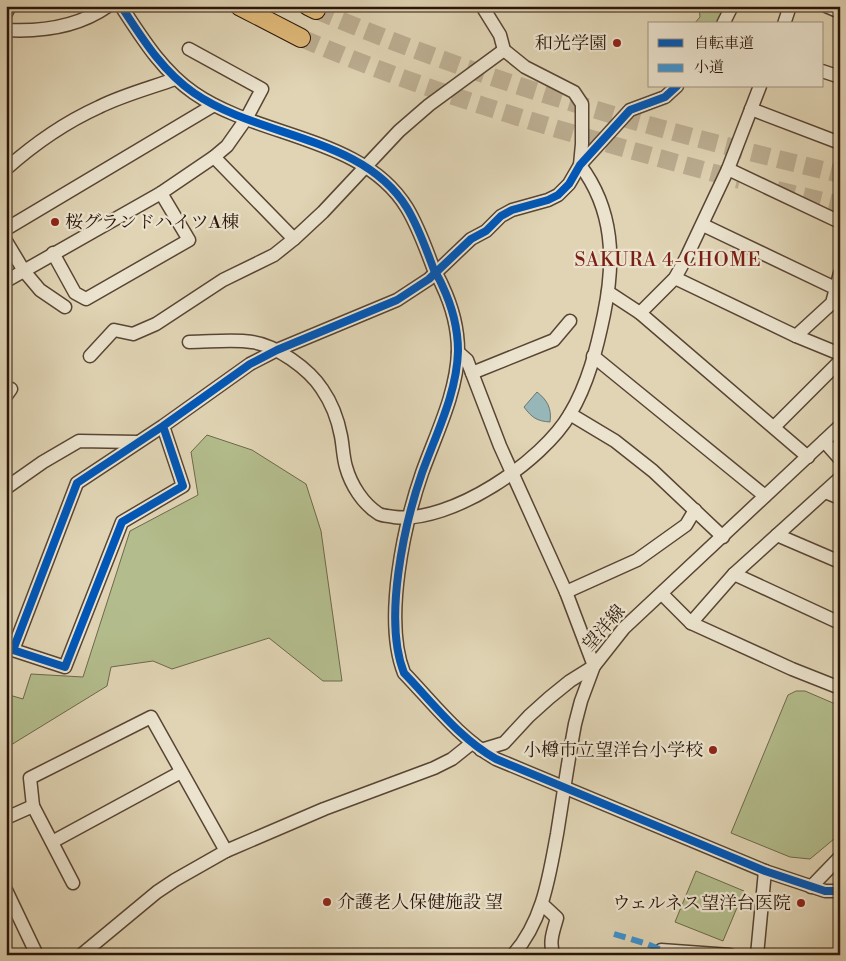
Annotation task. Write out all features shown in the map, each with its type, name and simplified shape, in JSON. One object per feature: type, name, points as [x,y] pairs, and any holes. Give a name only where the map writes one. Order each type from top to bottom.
[{"type":"highway","points":[[238,6],[301,38]]},
{"type":"street","points":[[6,12],[10,6]]},
{"type":"street","points":[[6,30],[28,31],[77,23],[97,14],[108,6]]},
{"type":"street","points":[[120,6],[147,46],[176,79],[194,94],[246,119],[349,157],[364,166],[382,177],[405,206],[419,230],[454,315],[458,352],[455,378],[408,518],[398,587],[397,633],[400,661],[404,673],[459,732],[476,747],[505,763],[764,871],[825,891],[840,891]]},
{"type":"street","points":[[189,342],[252,342],[277,350],[300,366],[322,388],[331,404],[341,435],[345,466],[353,486],[367,504],[381,515],[408,518],[434,513],[466,500],[513,473],[534,457],[554,437],[570,414],[594,356],[608,292],[611,257],[607,223],[590,179],[580,165],[582,104],[574,92],[525,67],[504,50],[500,35],[482,6]]},
{"type":"street","points":[[724,22],[732,6]]},
{"type":"street","points":[[785,22],[790,6]]},
{"type":"street","points":[[826,6],[840,12]]},
{"type":"street","points":[[6,281],[161,193],[227,146],[246,119],[262,89],[189,49]]},
{"type":"street","points":[[90,356],[114,330],[133,334],[156,324],[223,280],[274,255],[323,212],[364,166],[399,131],[429,105],[504,50]]},
{"type":"street","points":[[824,71],[840,77]]},
{"type":"street","points":[[6,169],[24,153],[74,120],[100,106],[176,79]]},
{"type":"street","points":[[163,426],[183,486],[122,522],[65,668],[13,650],[77,483],[163,426],[250,364],[277,350],[397,300],[429,279],[471,239],[486,231],[501,216],[512,210],[548,200],[558,195],[569,184],[580,165],[630,110],[665,97],[675,88]]},
{"type":"street","points":[[640,313],[675,278],[703,225],[728,169],[759,88]]},
{"type":"street","points":[[6,229],[214,105]]},
{"type":"street","points":[[751,109],[840,143]]},
{"type":"street","points":[[214,157],[294,239]]},
{"type":"street","points":[[728,169],[840,222]]},
{"type":"street","points":[[53,253],[75,293],[86,299],[188,240],[161,193]]},
{"type":"street","points":[[703,225],[835,288]]},
{"type":"street","points":[[6,240],[24,271],[40,290],[65,307]]},
{"type":"street","points":[[796,336],[832,303],[840,273]]},
{"type":"street","points":[[675,278],[796,336],[840,354]]},
{"type":"street","points":[[608,292],[640,313],[808,456]]},
{"type":"street","points":[[472,374],[554,340],[570,321]]},
{"type":"street","points":[[81,955],[157,892],[226,851],[324,809],[397,780],[434,768],[476,747],[504,743],[549,698],[570,681],[594,666],[566,592],[500,446],[467,360],[458,352]]},
{"type":"street","points":[[594,356],[765,496]]},
{"type":"street","points":[[774,427],[840,361]]},
{"type":"street","points":[[570,414],[615,442],[653,470],[723,537]]},
{"type":"street","name":"望洋線","points":[[512,955],[520,947],[535,922],[542,904],[549,877],[575,724],[594,666],[624,628],[840,426]]},
{"type":"street","points":[[6,488],[43,462],[79,441],[137,442]]},
{"type":"street","points":[[824,441],[840,459]]},
{"type":"street","points":[[691,623],[734,574],[840,478]]},
{"type":"street","points":[[825,492],[840,498]]},
{"type":"street","points":[[566,592],[637,560],[686,525],[695,510]]},
{"type":"street","points":[[777,535],[840,562]]},
{"type":"street","points":[[734,574],[840,623]]},
{"type":"street","points":[[662,594],[691,623],[792,669],[840,688]]},
{"type":"street","points":[[73,883],[33,806],[30,778],[151,717],[226,851]]},
{"type":"street","points":[[52,842],[181,772]]},
{"type":"street","points":[[6,818],[33,806]]},
{"type":"street","points":[[811,887],[840,857]]},
{"type":"street","points":[[757,955],[764,871]]},
{"type":"street","points":[[6,890],[37,955]]},
{"type":"street","points":[[542,904],[557,918],[551,940],[551,950],[554,955]]},
{"type":"street","points":[[661,955],[661,950],[730,955]]},
{"type":"green space","points":[[699,6],[727,6],[719,22],[696,22],[700,17]]},
{"type":"green space","points":[[207,435],[252,450],[306,484],[321,531],[342,681],[323,681],[269,638],[172,669],[153,661],[111,667],[107,686],[6,748],[6,694],[23,699],[31,674],[83,677],[130,531],[198,495],[191,452]]},
{"type":"green space","points":[[796,691],[805,691],[840,706],[840,834],[810,859],[790,857],[731,833],[788,695]]},
{"type":"green space","points":[[696,871],[744,891],[723,941],[675,922]]},
{"type":"water","points":[[537,392],[548,405],[550,422],[535,418],[524,407]]},
{"type":"tunnel","points":[[316,10],[444,60],[574,103],[707,141],[840,174]]},
{"type":"tunnel","points":[[301,38],[409,80],[518,117],[740,180]]},
{"type":"tunnel","points":[[777,190],[840,205]]},
{"type":"marked path","points":[[614,934],[661,950]]},
{"type":"cycle path","points":[[121,6],[162,64],[194,93],[220,108],[249,120],[337,152],[364,166],[388,184],[407,208],[446,293],[454,317],[457,334],[457,367],[450,398],[415,494],[398,573],[395,627],[398,651],[404,673],[458,730],[483,751],[496,759],[765,871],[825,891],[840,891]]},
{"type":"cycle path","points":[[163,426],[250,364],[277,350],[397,300],[429,279],[471,239],[486,231],[501,216],[512,210],[548,200],[558,195],[569,184],[580,165],[630,110],[665,97],[675,88]]},
{"type":"cycle path","points":[[163,426],[183,486],[122,522],[65,667],[13,650],[77,483],[163,426]]},
{"type":"place","name":"和光学園","points":[[617,43]]},
{"type":"place","name":"桜グランドハイツA棟","points":[[55,222]]},
{"type":"place","name":"小樽市立望洋台小学校","points":[[713,750]]},
{"type":"place","name":"介護老人保健施設 望","points":[[327,902]]},
{"type":"place","name":"ウェルネス望洋台医院","points":[[801,903]]},
{"type":"district","name":"SAKURA 4-CHOME","points":[[668,260]]}]
